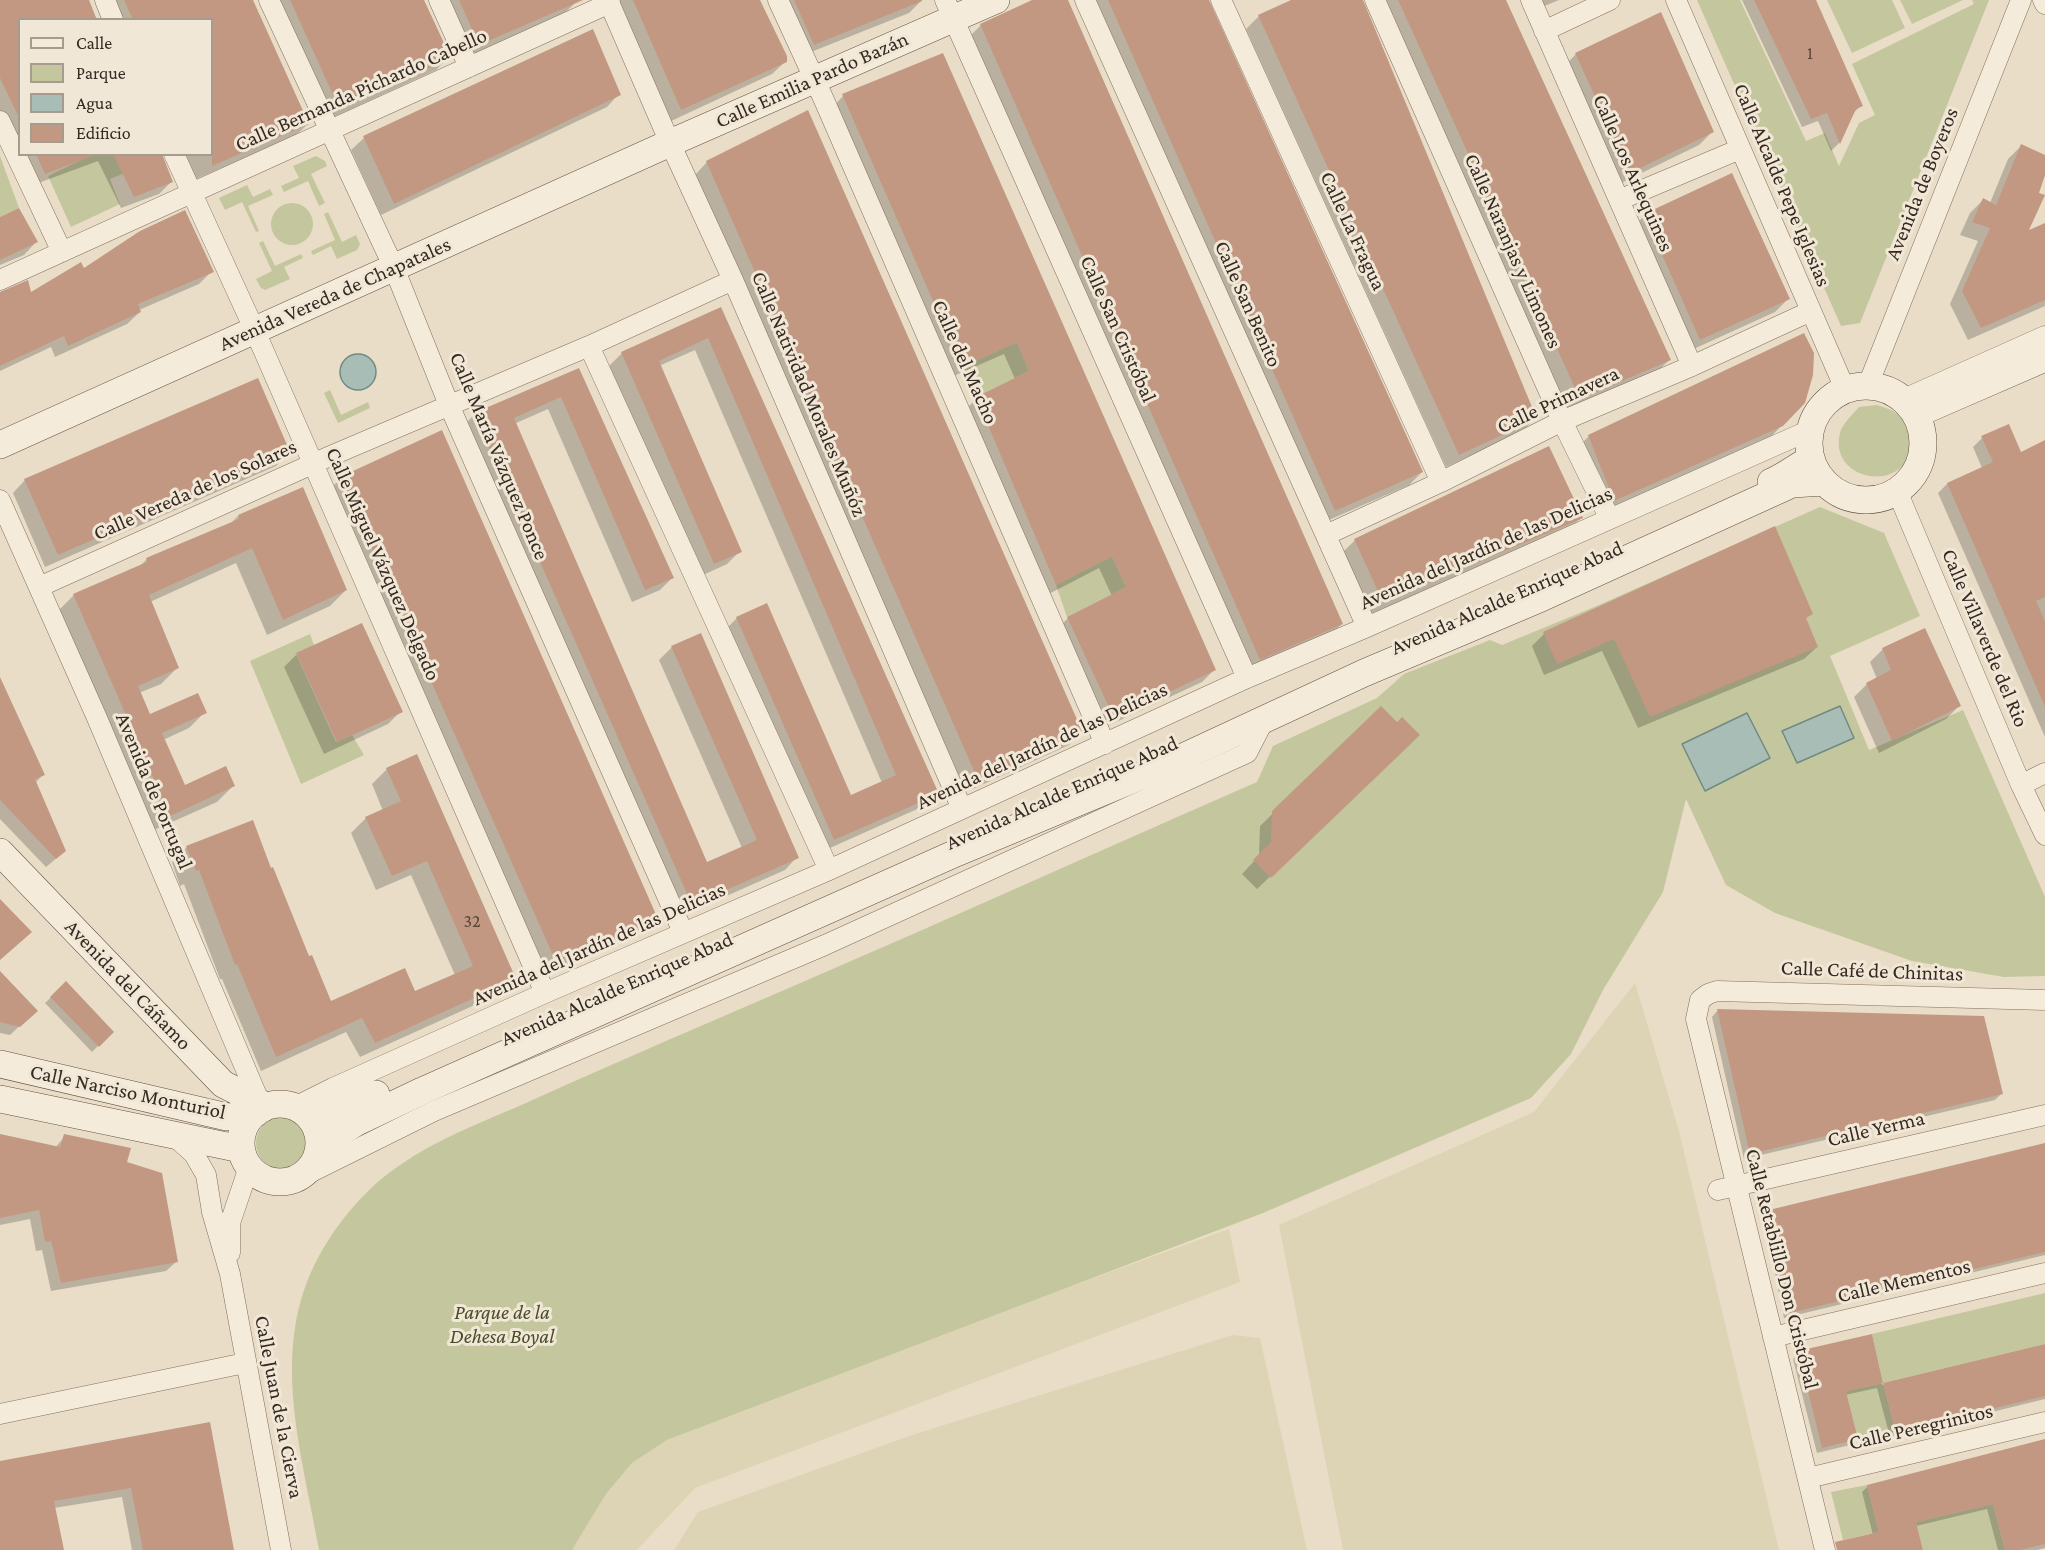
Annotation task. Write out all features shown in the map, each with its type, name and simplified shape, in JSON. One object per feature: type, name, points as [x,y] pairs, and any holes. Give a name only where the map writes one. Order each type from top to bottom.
[{"type":"main road","name":"Calle Emilia Pardo Bazán","points":[[670,143],[929,28],[950,10],[996,0]]},
{"type":"main road","name":"Avenida Vereda de Chapatales","points":[[0,445],[670,143]]},
{"type":"main road","points":[[1914,413],[2045,358]]},
{"type":"main road","points":[[1914,413],[2045,374]]},
{"type":"main road","points":[[1856,387],[1887,389],[1914,413],[1924,445],[1921,462],[1912,477],[1897,491],[1885,498],[1868,501],[1852,499],[1837,492],[1817,470],[1809,445],[1810,430],[1817,413],[1829,399],[1856,387]]},
{"type":"main road","name":"Avenida Alcalde Enrique Abad","points":[[311,1164],[336,1135],[357,1122],[413,1095],[956,853],[1153,771],[1364,673],[1541,598],[1792,484],[1817,470]]},
{"type":"main road","name":"Avenida Alcalde Enrique Abad","points":[[302,1112],[344,1108],[442,1067],[728,939],[1775,481],[1817,470]]},
{"type":"main road","name":"Avenida del Cáñamo","points":[[0,852],[223,1084],[260,1108]]},
{"type":"main road","name":"Calle Narciso Monturiol","points":[[0,1064],[227,1117],[260,1108]]},
{"type":"main road","name":"Calle Narciso Monturiol","points":[[0,1099],[174,1136],[245,1158]]},
{"type":"main road","points":[[285,1104],[302,1112],[318,1131],[311,1164],[294,1181],[281,1183],[263,1179],[245,1158],[242,1136],[247,1123],[260,1108],[285,1104]]},
{"type":"street","points":[[105,0],[112,18]]},
{"type":"street","name":"Calle María Vázquez Ponce","points":[[269,0],[393,268],[449,405],[683,932]]},
{"type":"street","points":[[439,0],[469,67]]},
{"type":"street","name":"Calle del Macho","points":[[778,0],[1105,744]]},
{"type":"street","name":"Calle San Benito","points":[[1085,0],[1367,627]]},
{"type":"street","name":"Calle Naranjas y Limones","points":[[1375,0],[1562,422],[1610,519]]},
{"type":"street","name":"Calle Los Arlequines","points":[[1531,0],[1692,366]]},
{"type":"street","points":[[1544,31],[1610,0]]},
{"type":"street","name":"Calle Alcalde Pepe Iglesias","points":[[1676,0],[1811,311],[1856,387]]},
{"type":"street","name":"Avenida de Boyeros","points":[[1856,387],[2021,0]]},
{"type":"street","points":[[2043,0],[2045,4]]},
{"type":"street","name":"Calle Bernanda Pichardo Cabello","points":[[0,280],[609,2]]},
{"type":"street","name":"Calle Natividad Morales Muñóz","points":[[609,2],[733,280],[962,809]]},
{"type":"street","name":"Calle La Fragua","points":[[1228,2],[1442,482]]},
{"type":"street","name":"Calle San Cristóbal","points":[[950,10],[1247,678]]},
{"type":"street","points":[[0,121],[62,252]]},
{"type":"street","points":[[1619,200],[1740,149]]},
{"type":"street","name":"Calle Miguel Vázquez Delgado","points":[[175,156],[255,331],[545,993]]},
{"type":"street","name":"Calle Vereda de los Solares","points":[[39,586],[313,464],[589,346],[733,280]]},
{"type":"street","name":"Calle Primavera","points":[[1326,535],[1442,482],[1562,422],[1811,311]]},
{"type":"street","points":[[1914,413],[2045,336]]},
{"type":"street","points":[[589,346],[829,870]]},
{"type":"street","name":"Avenida del Jardín de las Delicias","points":[[302,1112],[333,1088],[683,932],[829,870],[1247,678],[1810,430]]},
{"type":"street","name":"Calle Villaverde del Rio","points":[[1897,491],[2021,785],[2045,835]]},
{"type":"street","name":"Avenida de Portugal","points":[[0,500],[97,717],[260,1108]]},
{"type":"street","points":[[2021,785],[2045,774]]},
{"type":"street","name":"Calle Café de Chinitas","points":[[1700,1000],[1717,991],[2045,1000]]},
{"type":"street","name":"Calle Retablillo Don Cristóbal","points":[[1700,1000],[1696,1019],[1727,1188],[1773,1337],[1825,1550]]},
{"type":"street","name":"Calle Yerma","points":[[1727,1188],[2045,1115]]},
{"type":"street","points":[[174,1136],[194,1154],[206,1175],[212,1212],[230,1274]]},
{"type":"street","points":[[230,1274],[230,1223],[245,1158]]},
{"type":"street","name":"Calle Mementos","points":[[1773,1337],[2045,1273]]},
{"type":"street","name":"Calle Juan de la Cierva","points":[[230,1274],[281,1550]]},
{"type":"street","points":[[0,1414],[245,1363]]},
{"type":"street","name":"Calle Peregrinitos","points":[[1808,1478],[2045,1422]]},
{"type":"shaded area","points":[[1635,983],[1679,1131],[1779,1550],[1343,1550],[1279,1225],[1534,1112]]},
{"type":"shaded area","points":[[1229,1229],[1240,1282],[695,1488],[637,1550],[572,1550],[606,1494],[632,1463],[667,1440],[1057,1291]]},
{"type":"shaded area","points":[[1233,1335],[1260,1338],[1307,1550],[674,1550],[698,1512],[912,1435]]},
{"type":"green space","points":[[1697,0],[1740,0],[1806,141],[1825,133],[1839,166],[1859,123],[1875,115],[1852,64],[1974,4],[1972,0],[1989,0],[1860,323],[1841,326]]},
{"type":"green space","points":[[1827,0],[1892,0],[1905,28],[1852,53]]},
{"type":"green space","points":[[1900,0],[1963,0],[1912,24]]},
{"type":"green space","points":[[0,156],[19,208],[0,217]]},
{"type":"green space","points":[[89,156],[163,157],[110,179],[120,204],[71,227],[48,176]]},
{"type":"green space","points":[[316,156],[325,161],[327,166],[311,174],[325,203],[319,206],[308,181],[284,192],[281,186],[299,178],[293,166]]},
{"type":"green space","points":[[247,185],[253,197],[270,189],[273,195],[248,206],[259,231],[256,232],[242,202],[225,210],[219,198]]},
{"type":"green space","points":[[292,203],[300,204],[307,209],[312,216],[312,232],[307,239],[300,244],[292,245],[284,244],[277,239],[272,232],[271,224],[272,216],[277,209],[284,204]]},
{"type":"green space","points":[[328,212],[342,242],[356,235],[360,244],[357,250],[337,259],[331,246],[313,255],[311,251],[335,240],[324,214]]},
{"type":"green space","points":[[263,241],[275,266],[301,254],[303,258],[284,267],[290,279],[265,290],[261,288],[256,279],[272,271],[259,243]]},
{"type":"green space","points":[[1017,342],[1029,371],[976,397],[962,367]]},
{"type":"green space","points":[[330,390],[341,415],[368,402],[370,408],[338,423],[324,393]]},
{"type":"green space","points":[[1877,405],[1900,415],[1908,424],[1911,437],[1909,456],[1900,468],[1887,475],[1872,476],[1858,472],[1846,463],[1839,450],[1840,433],[1845,423],[1859,407]]},
{"type":"green space","name":"Parque de la Dehesa Boyal","points":[[1820,507],[1884,533],[1920,616],[1830,656],[1869,750],[1963,710],[2045,897],[2045,976],[2004,977],[1912,961],[1775,913],[1726,885],[1686,799],[1663,892],[1603,990],[1571,1054],[1531,1098],[1263,1213],[667,1440],[632,1463],[606,1494],[572,1550],[319,1550],[298,1438],[294,1401],[292,1364],[295,1327],[304,1291],[327,1243],[344,1217],[365,1194],[400,1165],[442,1140],[472,1126],[1257,782],[1273,746],[1377,698],[1404,674],[1490,640],[1502,645],[1599,605]]},
{"type":"green space","points":[[1112,556],[1126,587],[1067,617],[1056,585]]},
{"type":"green space","points":[[310,634],[314,645],[296,654],[336,742],[352,735],[364,755],[301,784],[250,661]]},
{"type":"green space","points":[[278,1116],[288,1116],[298,1120],[306,1128],[310,1143],[306,1158],[298,1166],[288,1170],[278,1170],[268,1166],[260,1158],[256,1148],[256,1138],[260,1128],[268,1120]]},
{"type":"green space","points":[[2045,1293],[2045,1344],[1883,1383],[1872,1334]]},
{"type":"green space","points":[[1883,1383],[1896,1432],[1858,1439],[1846,1391]]},
{"type":"green space","points":[[1867,1485],[1879,1532],[1843,1540],[1831,1492]]},
{"type":"green space","points":[[1993,1504],[2005,1550],[1923,1550],[1916,1522]]},
{"type":"water","points":[[358,354],[371,359],[376,372],[371,385],[358,390],[345,385],[340,372],[345,359]]},
{"type":"water","points":[[1840,706],[1854,738],[1797,763],[1782,731]]},
{"type":"water","points":[[1747,713],[1770,758],[1705,791],[1682,744]]},
{"type":"building","points":[[0,0],[89,0],[96,18],[18,18],[18,116],[0,78]]},
{"type":"building","points":[[124,0],[253,0],[309,124],[212,166],[213,18],[132,18]]},
{"type":"building","points":[[290,0],[424,0],[451,58],[339,108]]},
{"type":"building","points":[[459,0],[583,0],[479,45]]},
{"type":"building","points":[[633,0],[760,0],[787,56],[787,62],[681,110]]},
{"type":"building","points":[[794,0],[922,0],[922,1],[814,45]]},
{"type":"building","points":[[1032,0],[1068,0],[1343,624],[1260,660],[980,24]]},
{"type":"building","points":[[1108,0],[1209,0],[1423,472],[1335,511]]},
{"type":"building","points":[[1291,0],[1363,0],[1537,419],[1459,455],[1258,15]]},
{"type":"building","points":[[1398,0],[1506,0],[1671,360],[1580,399]]},
{"type":"building","points":[[1754,0],[1816,0],[1863,106],[1856,109],[1840,144],[1827,113],[1811,119]]},
{"type":"building","points":[[1661,12],[1714,132],[1630,173],[1575,53]]},
{"type":"building","points":[[593,29],[621,95],[394,204],[363,136]]},
{"type":"building","points":[[943,53],[1216,670],[1114,718],[1067,617],[1126,587],[1112,556],[1056,585],[976,397],[1029,371],[1017,342],[962,367],[842,94]]},
{"type":"building","points":[[808,110],[1083,733],[978,780],[706,161]]},
{"type":"building","points":[[2021,144],[2045,155],[2045,175],[2039,193],[2045,195],[2029,230],[2045,223],[2045,300],[1981,328],[1962,291],[1990,228],[1972,222],[1983,198],[1996,205]]},
{"type":"building","points":[[37,156],[92,156],[45,174]]},
{"type":"building","points":[[114,156],[163,156],[173,182],[134,197]]},
{"type":"building","points":[[1732,173],[1790,299],[1700,340],[1644,214]]},
{"type":"building","points":[[19,208],[38,242],[0,260],[0,217]]},
{"type":"building","points":[[185,210],[214,272],[138,304],[141,312],[68,346],[64,336],[0,366],[0,292],[28,280],[31,292],[81,262],[84,268],[140,231]]},
{"type":"building","points":[[721,307],[939,794],[834,840],[736,617],[767,603],[851,795],[896,775],[708,338],[659,361],[742,552],[714,564],[621,352]]},
{"type":"building","points":[[1804,333],[1814,353],[1813,375],[1805,403],[1783,426],[1614,501],[1588,435]]},
{"type":"building","points":[[579,368],[674,578],[645,590],[561,397],[514,418],[707,862],[757,840],[671,646],[701,633],[799,858],[692,905],[474,413]]},
{"type":"building","points":[[258,378],[291,454],[58,555],[24,479]]},
{"type":"building","points":[[2009,424],[2021,452],[2045,440],[2045,597],[2036,601],[2045,621],[2045,707],[1947,483],[1993,462],[1981,436]]},
{"type":"building","points":[[442,430],[658,919],[556,962],[340,477]]},
{"type":"building","points":[[1549,446],[1583,518],[1383,602],[1354,539]]},
{"type":"building","points":[[303,487],[347,590],[283,620],[252,548],[149,595],[179,668],[138,686],[150,714],[198,693],[207,713],[162,733],[185,785],[226,766],[235,786],[170,816],[73,594],[147,562],[146,558],[239,519],[238,515]]},
{"type":"building","points":[[1775,526],[1813,614],[1806,618],[1818,647],[1650,717],[1614,639],[1557,664],[1543,632]]},
{"type":"building","points":[[362,623],[403,712],[337,742],[296,653]]},
{"type":"building","points":[[1925,628],[1961,706],[1892,741],[1866,683],[1891,670],[1882,648]]},
{"type":"building","points":[[0,677],[45,775],[35,779],[66,851],[56,859],[0,800]]},
{"type":"building","points":[[1381,706],[1397,722],[1402,717],[1420,735],[1271,878],[1253,860],[1271,842],[1272,811]]},
{"type":"building","points":[[417,754],[516,979],[375,1043],[362,1018],[276,1057],[237,964],[235,965],[199,870],[196,871],[186,846],[253,820],[271,868],[273,867],[309,956],[312,955],[331,1001],[405,968],[415,991],[473,966],[427,861],[392,876],[365,817],[401,801],[386,768]]},
{"type":"building","points":[[0,899],[32,932],[0,960]]},
{"type":"building","points":[[0,971],[38,1011],[20,1027],[0,1022]]},
{"type":"building","points":[[66,981],[114,1032],[99,1047],[50,997]]},
{"type":"building","points":[[1717,1009],[1984,1016],[2003,1094],[1750,1154]]},
{"type":"building","points":[[0,1134],[60,1147],[64,1134],[131,1148],[127,1162],[162,1173],[178,1262],[61,1283],[51,1241],[45,1242],[39,1210],[0,1218]]},
{"type":"building","points":[[2045,1143],[2045,1252],[1790,1313],[1769,1210]]},
{"type":"building","points":[[1872,1334],[1883,1383],[1846,1391],[1858,1439],[1822,1448],[1798,1351]]},
{"type":"building","points":[[2045,1344],[2045,1396],[1896,1432],[1883,1383]]},
{"type":"building","points":[[210,1422],[234,1550],[143,1550],[131,1488],[54,1501],[64,1550],[0,1550],[0,1461]]},
{"type":"building","points":[[2045,1439],[2045,1544],[2020,1550],[2005,1550],[1993,1504],[1916,1522],[1923,1550],[1837,1550],[1835,1542],[1879,1532],[1867,1485]]}]
